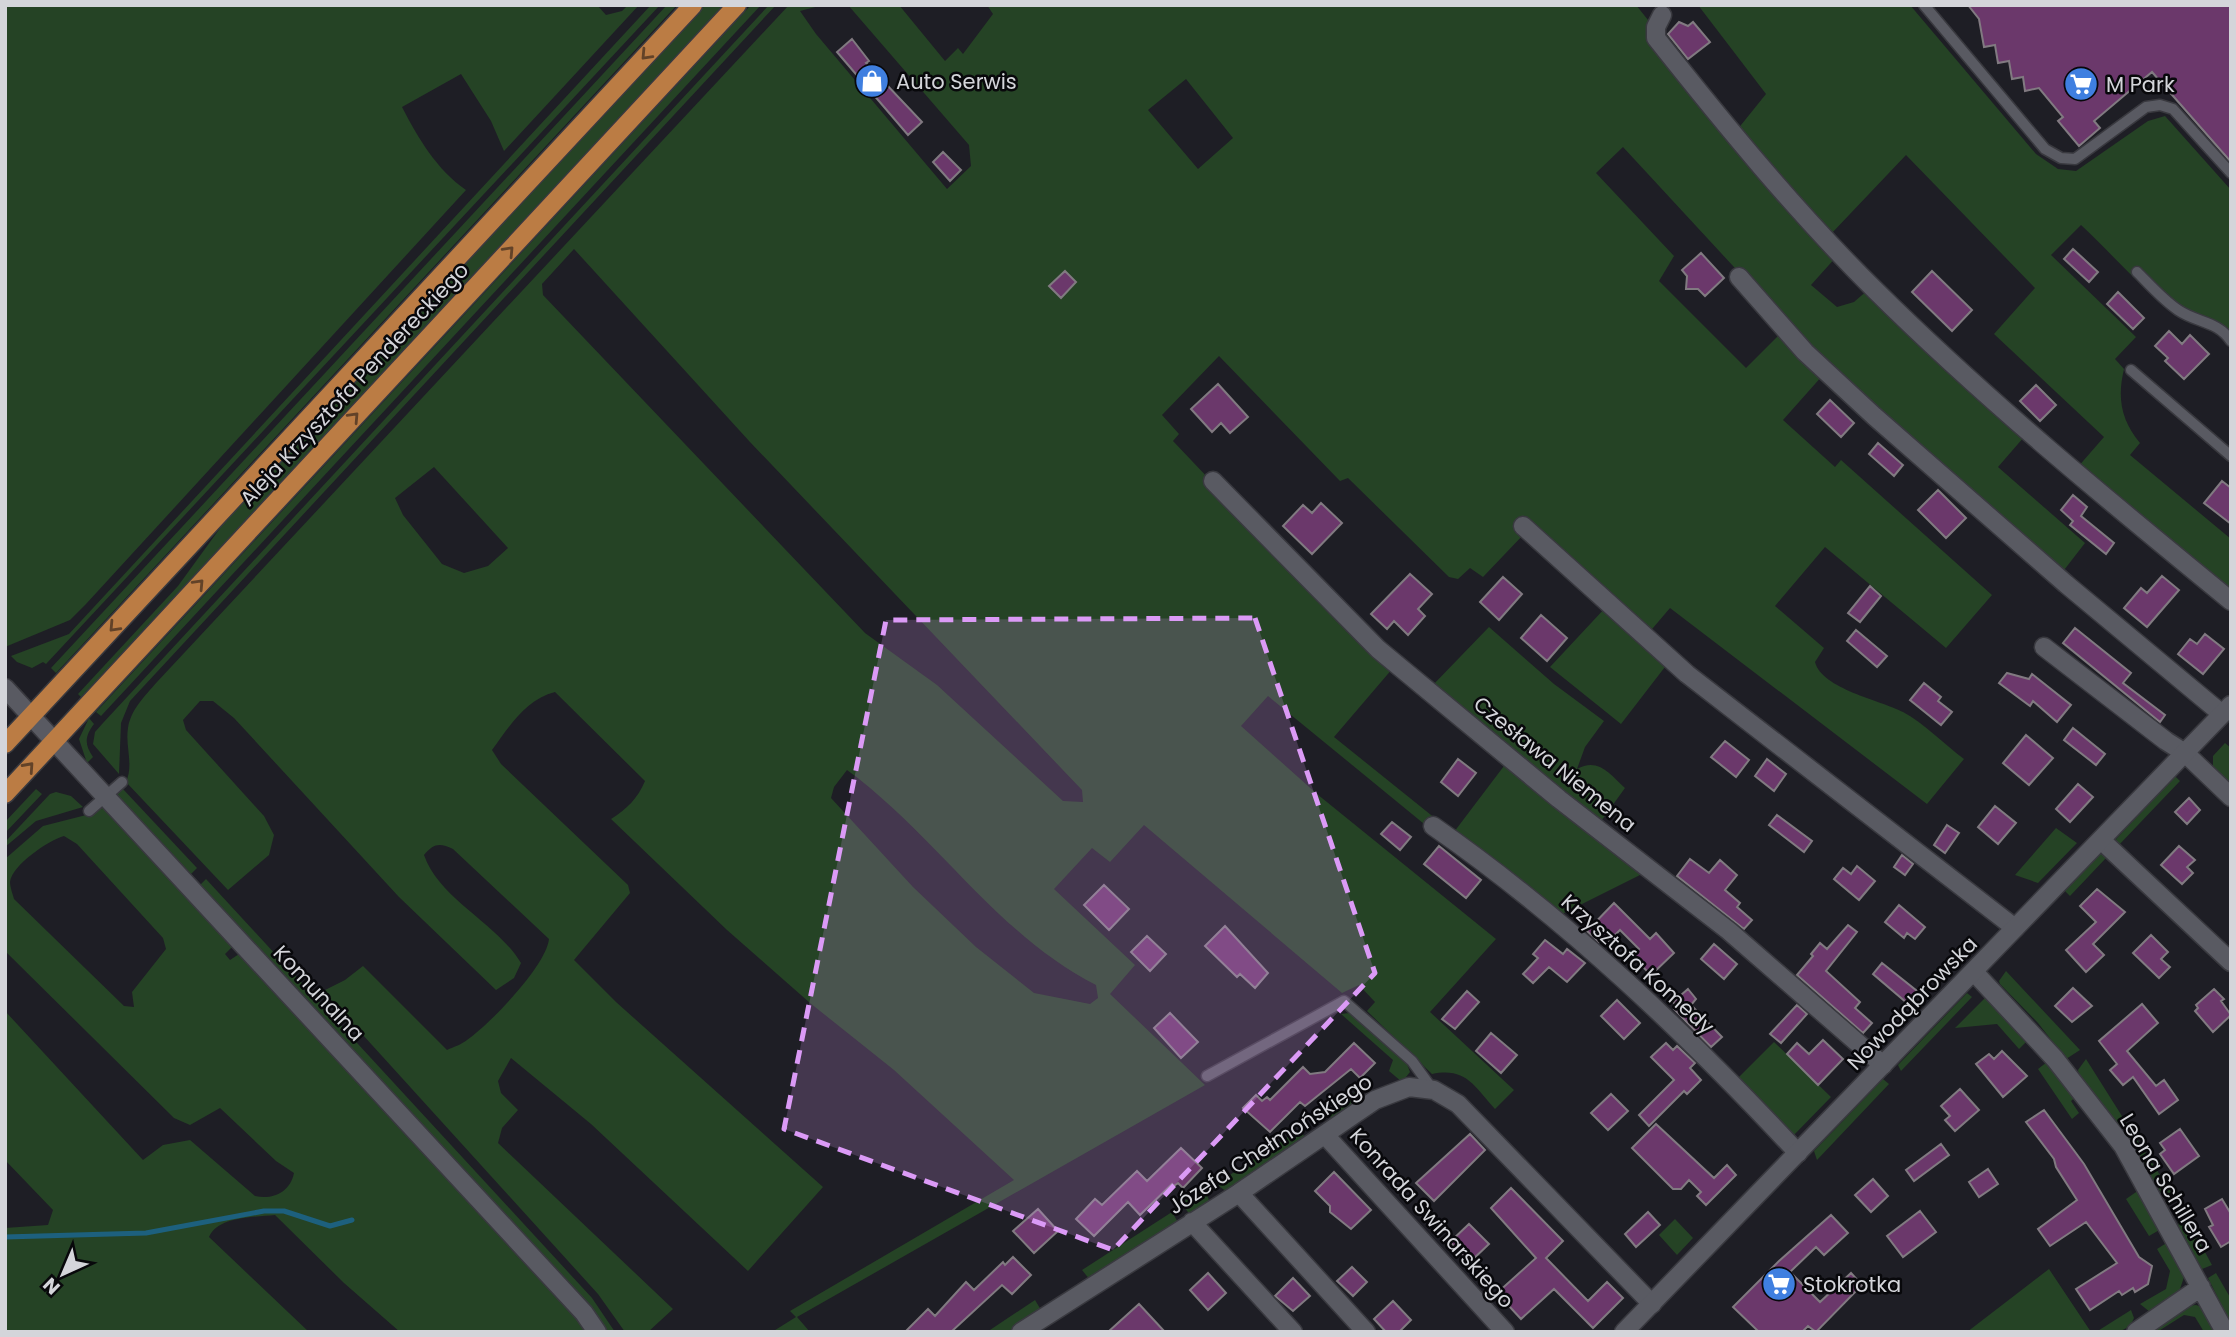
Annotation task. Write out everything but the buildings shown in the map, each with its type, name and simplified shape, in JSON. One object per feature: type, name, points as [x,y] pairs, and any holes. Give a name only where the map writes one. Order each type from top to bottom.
[{"type":"main road","name":"Aleja Krzysztofa Pendereckiego","points":[[5,744],[693,5]]},
{"type":"main road","name":"Aleja Krzysztofa Pendereckiego","points":[[5,794],[737,5]]},
{"type":"street","points":[[1662,16],[1656,27],[1656,38],[1736,138],[1865,279],[1999,408],[2231,601]]},
{"type":"street","points":[[1740,277],[1805,352],[1874,416],[2066,584],[2226,710]]},
{"type":"street","name":"Czesława Niemena","points":[[1213,481],[1378,649],[1559,799],[1728,932],[1883,1065]]},
{"type":"street","points":[[1523,526],[1687,674],[2015,928]]},
{"type":"street","points":[[2044,647],[2166,741],[2186,752],[2231,797]]},
{"type":"street","name":"Komunalna","points":[[5,688],[575,1303],[597,1332]]},
{"type":"street","name":"Nowodąbrowska","points":[[1624,1332],[2226,710]]},
{"type":"street","name":"Krzysztofa Komedy","points":[[1433,826],[1486,863],[1616,969],[1721,1071],[1798,1153]]},
{"type":"street","points":[[2101,840],[2231,962]]},
{"type":"street","name":"Leona Schillera","points":[[1974,972],[2055,1059],[2123,1146],[2225,1332]]},
{"type":"street","name":"Józefa Chełmońskiego","points":[[1021,1332],[1239,1193],[1375,1100],[1409,1087],[1434,1090]]},
{"type":"street","points":[[1434,1090],[1458,1104],[1652,1304]]},
{"type":"street","name":"Konrada Swinarskiego","points":[[1325,1135],[1505,1332]]},
{"type":"street","points":[[1239,1193],[1366,1332]]},
{"type":"street","points":[[1192,1222],[1293,1332]]},
{"type":"street","points":[[2136,1332],[2201,1287]]},
{"type":"lane","points":[[1924,5],[2045,149],[2060,158],[2075,159],[2146,107],[2160,105],[2174,109],[2231,173]]},
{"type":"lane","points":[[2137,272],[2179,311],[2211,323],[2225,332],[2231,341]]},
{"type":"lane","points":[[2131,370],[2231,456]]},
{"type":"lane","points":[[89,811],[107,798],[122,782]]},
{"type":"lane","points":[[1207,1076],[1344,1001],[1412,1061],[1434,1090]]},
{"type":"highlighted area","points":[[1255,618],[1375,973],[1113,1250],[784,1129],[886,620]]},
{"type":"green space","points":[[5,5],[597,5],[606,15],[622,11],[628,5],[639,5],[504,151],[491,121],[461,74],[402,107],[429,153],[446,173],[466,190],[70,620],[5,647]]},
{"type":"green space","points":[[651,5],[660,5],[46,664],[43,662],[32,668],[17,662],[11,656],[69,634]]},
{"type":"green space","points":[[667,5],[677,5],[56,673],[51,668]]},
{"type":"green space","points":[[705,5],[724,5],[81,697],[78,694],[178,586],[226,520]]},
{"type":"green space","points":[[751,5],[761,5],[101,716],[96,712]]},
{"type":"green space","points":[[769,5],[776,5],[130,701],[121,723],[119,774],[93,744],[95,732]]},
{"type":"green space","points":[[789,5],[823,5],[800,11],[816,34],[947,189],[971,166],[969,145],[848,5],[899,5],[945,61],[958,48],[963,54],[993,14],[987,5],[1636,5],[1837,256],[1811,285],[1837,307],[1854,302],[1869,289],[2024,437],[1998,467],[2085,543],[2061,574],[1819,359],[1623,147],[1596,173],[1674,256],[1659,281],[1746,368],[1783,331],[1823,375],[1783,420],[1835,467],[1841,460],[1992,595],[1946,648],[1825,547],[1775,606],[1824,648],[1815,662],[1828,680],[1853,693],[1903,712],[1964,759],[1927,804],[1670,608],[1647,635],[1525,533],[1483,577],[1470,568],[1458,579],[1449,577],[1348,478],[1340,481],[1219,356],[1162,415],[1179,434],[1173,441],[1358,636],[1393,668],[1334,737],[1436,819],[1429,828],[1268,696],[1241,726],[1317,794],[1496,939],[1430,1012],[1514,1090],[1495,1109],[1475,1086],[1461,1076],[1453,1073],[1432,1074],[1367,1011],[1375,1002],[1359,985],[1342,993],[1144,825],[1110,862],[1092,848],[1054,889],[1135,965],[1110,994],[1205,1085],[797,1317],[810,1332],[772,1332],[796,1317],[790,1311],[1014,1180],[894,1070],[810,1003],[727,930],[611,819],[631,803],[645,781],[555,692],[527,707],[492,750],[501,764],[628,885],[630,893],[574,960],[616,1002],[823,1187],[748,1271],[591,1124],[511,1058],[498,1081],[501,1093],[518,1110],[502,1128],[498,1143],[673,1309],[648,1332],[625,1332],[598,1294],[323,991],[345,980],[363,966],[447,1050],[467,1040],[502,1008],[528,979],[546,950],[549,939],[453,849],[437,845],[428,851],[424,855],[442,885],[498,935],[521,963],[514,978],[496,990],[399,897],[234,718],[213,701],[200,701],[183,720],[186,730],[264,816],[274,835],[269,855],[228,890],[126,782],[129,769],[127,735],[130,721],[139,703]],"holes":[[[1186,79],[1233,138],[1198,169],[1148,110]],[[574,249],[750,442],[1082,790],[1083,802],[1063,801],[937,685],[865,633],[543,295],[542,284]],[[434,467],[508,548],[488,566],[464,573],[442,564],[403,515],[395,498]],[[847,770],[910,824],[997,912],[1028,939],[1061,964],[1096,985],[1098,998],[1090,1004],[1034,993],[976,947],[913,887],[831,798],[834,787]]]},
{"type":"green space","points":[[1698,5],[1910,5],[2036,154],[2058,169],[2076,171],[2148,121],[2165,116],[2231,190],[2231,347],[2215,333],[2180,317],[2160,301],[2081,225],[2051,255],[2136,337],[2115,359],[2124,369],[2122,408],[2128,426],[2140,443],[2130,455],[2231,539],[2231,593],[2077,468],[2104,437],[1994,334],[2035,288],[1906,155],[1831,234],[1737,130],[1766,94]]},
{"type":"green space","points":[[1606,607],[1668,663],[1621,724],[1550,667]]},
{"type":"green space","points":[[1489,627],[1554,684],[1604,721],[1585,747],[1577,769],[1597,766],[1625,788],[1599,824],[1431,687]]},
{"type":"green space","points":[[89,718],[94,724],[87,736],[87,744],[93,757],[87,763],[79,739]]},
{"type":"green space","points":[[2225,743],[2231,748],[2231,786],[2213,768],[2213,756]]},
{"type":"green space","points":[[1507,762],[1646,872],[1558,916],[1454,832]]},
{"type":"green space","points":[[2175,776],[2180,781],[2117,847],[2116,839]]},
{"type":"green space","points":[[122,788],[197,868],[191,874],[116,794]]},
{"type":"green space","points":[[36,789],[42,794],[5,833],[5,822]]},
{"type":"green space","points":[[56,792],[71,796],[83,807],[36,821],[5,847],[5,842],[50,794]]},
{"type":"green space","points":[[102,807],[232,947],[225,954],[230,960],[239,954],[588,1332],[400,1332],[344,1283],[275,1215],[229,1221],[220,1225],[209,1237],[309,1332],[5,1332],[5,1228],[48,1225],[53,1210],[5,1160],[5,1011],[143,1160],[163,1145],[190,1140],[255,1196],[261,1197],[279,1194],[289,1186],[294,1173],[276,1161],[220,1108],[190,1125],[174,1118],[5,951],[5,859],[43,826],[94,813]],"holes":[[[64,836],[77,844],[163,938],[166,949],[132,992],[134,1007],[124,1006],[14,899],[10,882],[12,875],[24,861],[50,842]]]},
{"type":"green space","points":[[2056,828],[2077,843],[2038,883],[2015,875]]},
{"type":"green space","points":[[2101,853],[2106,858],[2070,896],[2065,891]]},
{"type":"green space","points":[[206,879],[592,1298],[615,1332],[608,1332],[585,1300],[200,885]]},
{"type":"green space","points":[[2006,971],[2080,1050],[2066,1059],[2038,1023],[2000,984],[1999,981]]},
{"type":"green space","points":[[1967,993],[1972,997],[1901,1071],[1898,1065]]},
{"type":"green space","points":[[1985,998],[2028,1040],[2019,1049],[1997,1024],[1955,1028]]},
{"type":"green space","points":[[1349,1013],[1407,1064],[1410,1072],[1402,1082],[1389,1071],[1393,1060],[1341,1014]]},
{"type":"green space","points":[[1774,1042],[1831,1097],[1792,1137],[1736,1080]]},
{"type":"green space","points":[[2086,1059],[2127,1124],[2121,1127],[2079,1075],[2078,1070]]},
{"type":"green space","points":[[2047,1062],[2077,1096],[2071,1101],[2079,1113],[2072,1119],[2038,1069]]},
{"type":"green space","points":[[1883,1079],[1889,1084],[1817,1160],[1814,1151]]},
{"type":"green space","points":[[1358,1090],[1367,1100],[1335,1122],[1326,1113]]},
{"type":"green space","points":[[1300,1129],[1307,1141],[1227,1192],[1216,1184]]},
{"type":"green space","points":[[2132,1132],[2175,1198],[2163,1196],[2131,1144]]},
{"type":"green space","points":[[1205,1189],[1210,1203],[1191,1216],[1181,1203]]},
{"type":"green space","points":[[2139,1190],[2161,1229],[2149,1236],[2126,1199]]},
{"type":"green space","points":[[2181,1208],[2212,1265],[2202,1269],[2178,1227]]},
{"type":"green space","points":[[1172,1212],[1179,1224],[1090,1280],[1082,1270]]},
{"type":"green space","points":[[1675,1219],[1693,1238],[1677,1255],[1659,1235]]},
{"type":"green space","points":[[2168,1242],[2186,1271],[2179,1292],[2150,1312],[2140,1304],[2166,1289],[2170,1271],[2157,1249]]},
{"type":"green space","points":[[2049,1269],[2091,1332],[1967,1332]]},
{"type":"green space","points":[[2216,1273],[2231,1299],[2231,1324],[2208,1278]]},
{"type":"green space","points":[[1035,1300],[1041,1310],[1008,1332],[987,1332]]},
{"type":"green space","points":[[2187,1306],[2202,1307],[2217,1332],[2204,1332],[2195,1317],[2184,1315],[2157,1332],[2146,1332]]},
{"type":"green space","points":[[2131,1310],[2134,1318],[2123,1330],[2096,1332]]},
{"type":"waterway","points":[[5,1237],[146,1233],[264,1211],[284,1211],[330,1226],[352,1220]]},
{"type":"place","name":"Auto Serwis","points":[[872,81]]},
{"type":"place","name":"M Park","points":[[2081,84]]},
{"type":"place","name":"Stokrotka","points":[[1779,1284]]}]
